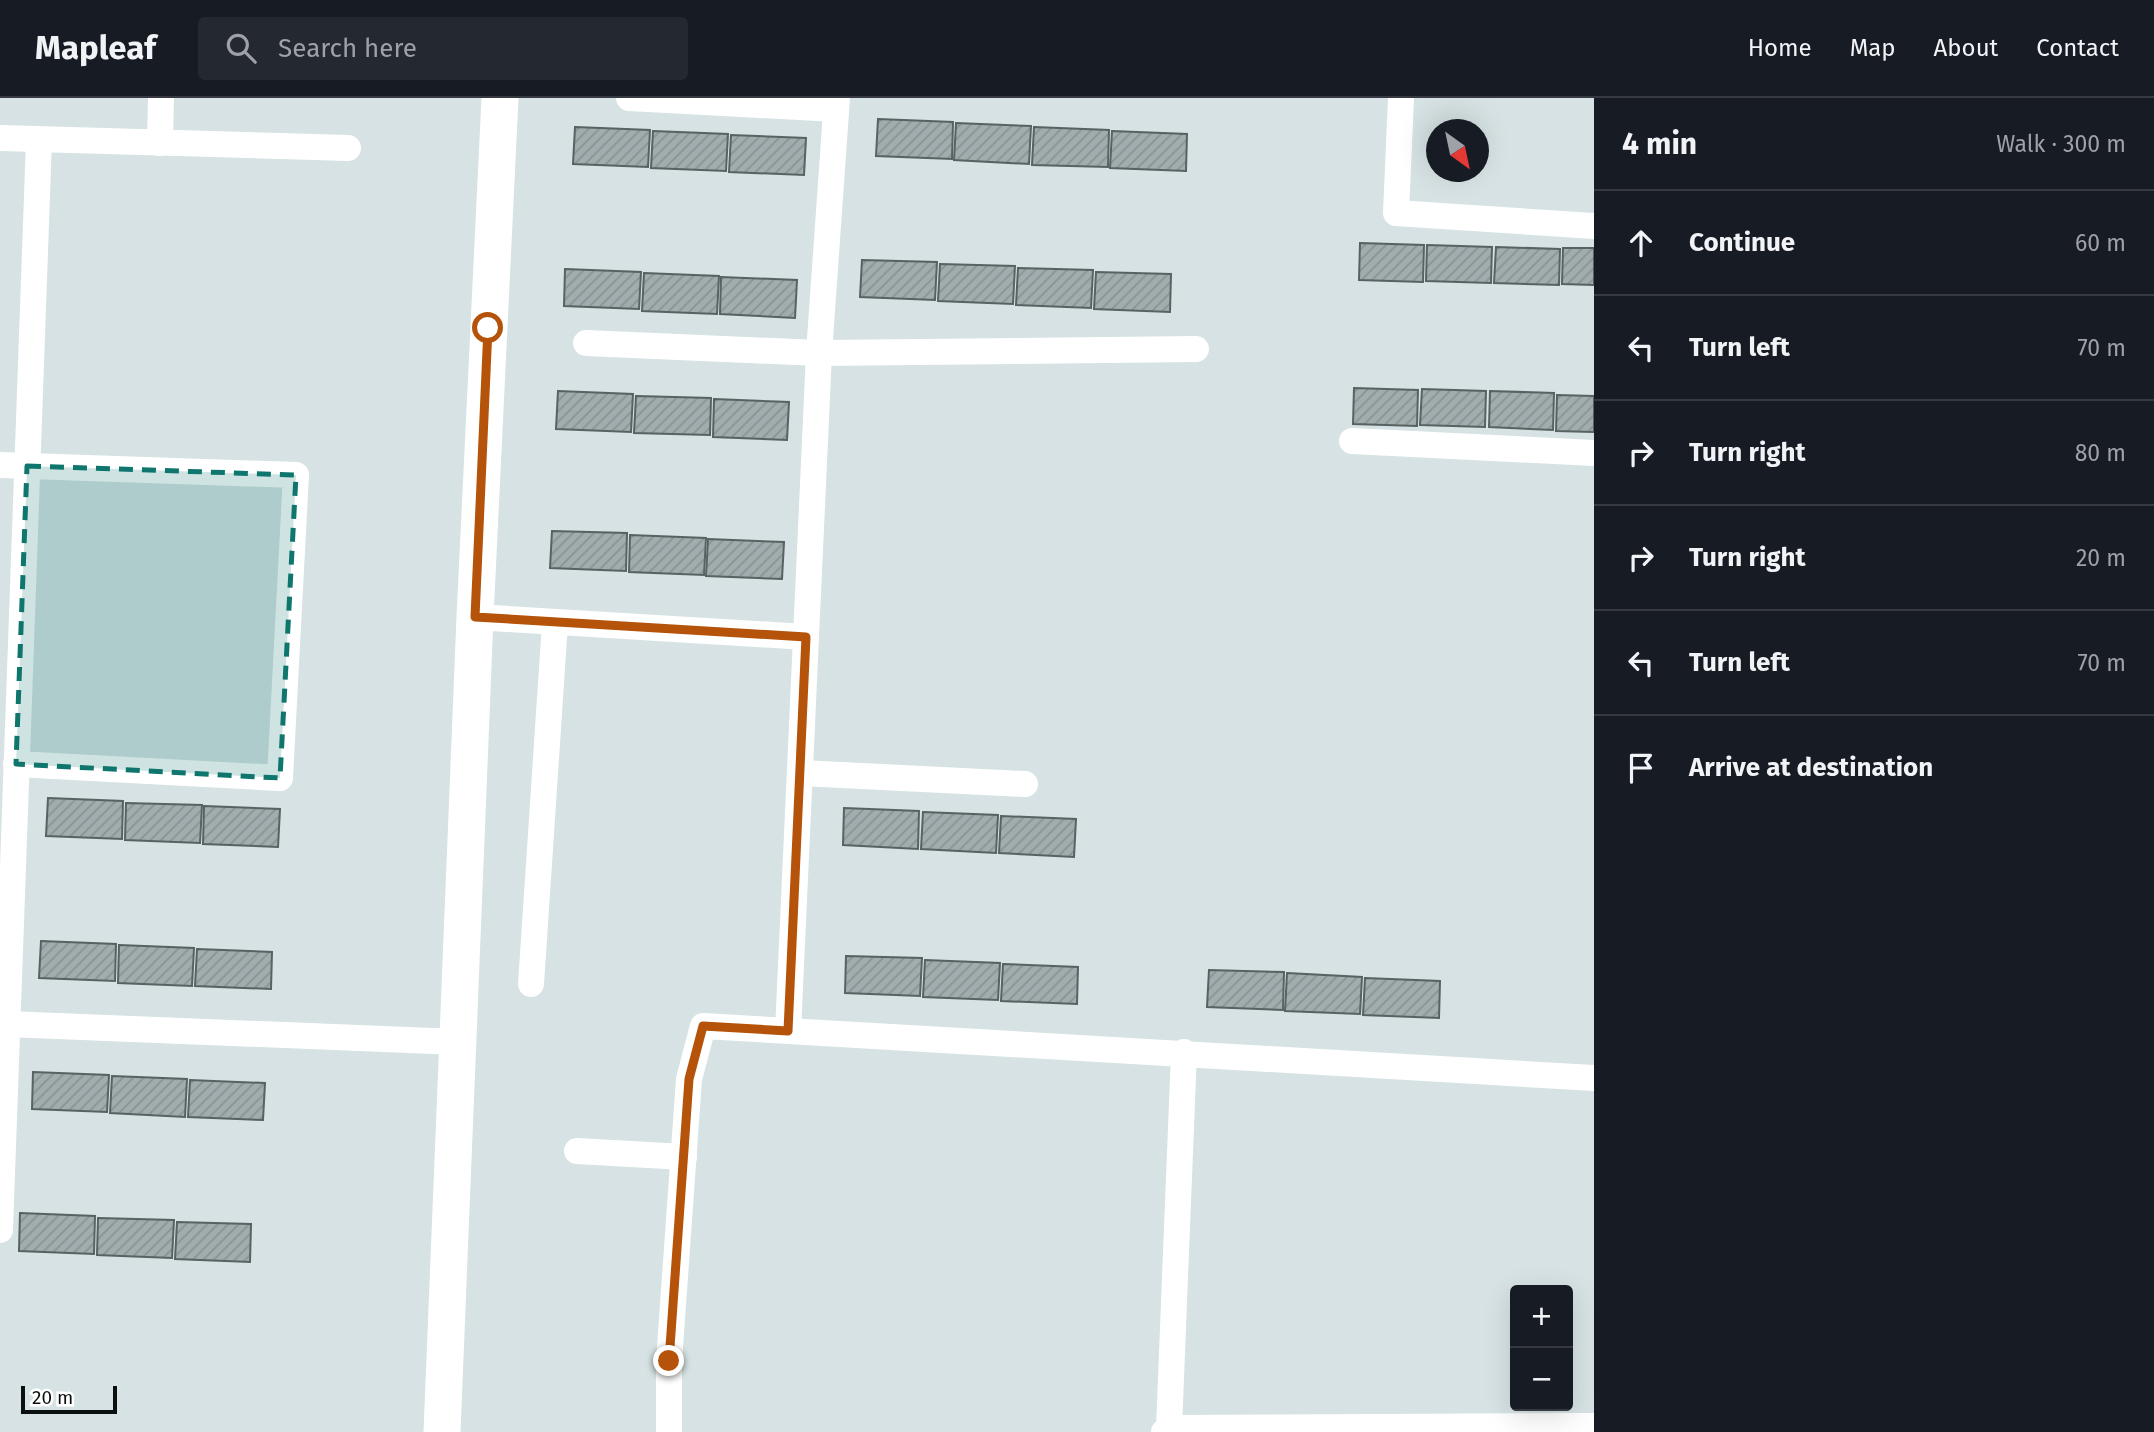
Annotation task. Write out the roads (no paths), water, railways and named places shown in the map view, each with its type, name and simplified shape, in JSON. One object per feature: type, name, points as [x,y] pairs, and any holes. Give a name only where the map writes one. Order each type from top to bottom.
[{"type":"street","points":[[160,143],[161,98]]},
{"type":"street","points":[[442,1432],[475,617],[500,98]]},
{"type":"street","points":[[629,98],[836,104],[820,353],[788,1031]]},
{"type":"street","points":[[1401,98],[1396,213],[1594,226]]},
{"type":"street","points":[[0,138],[348,148]]},
{"type":"street","points":[[0,1230],[38,139]]},
{"type":"street","points":[[586,343],[820,353],[1196,349]]},
{"type":"street","points":[[1352,441],[1594,453]]},
{"type":"street","points":[[0,465],[296,475],[281,778],[16,764]]},
{"type":"street","points":[[475,617],[806,637]]},
{"type":"street","points":[[531,984],[555,623]]},
{"type":"street","points":[[801,773],[1025,784]]},
{"type":"street","points":[[7,1024],[458,1042]]},
{"type":"street","points":[[669,1432],[669,1361],[689,1079],[703,1026],[1594,1078]]},
{"type":"street","points":[[1184,1052],[1166,1430],[1594,1426]]},
{"type":"street","points":[[577,1151],[684,1157]]}]
